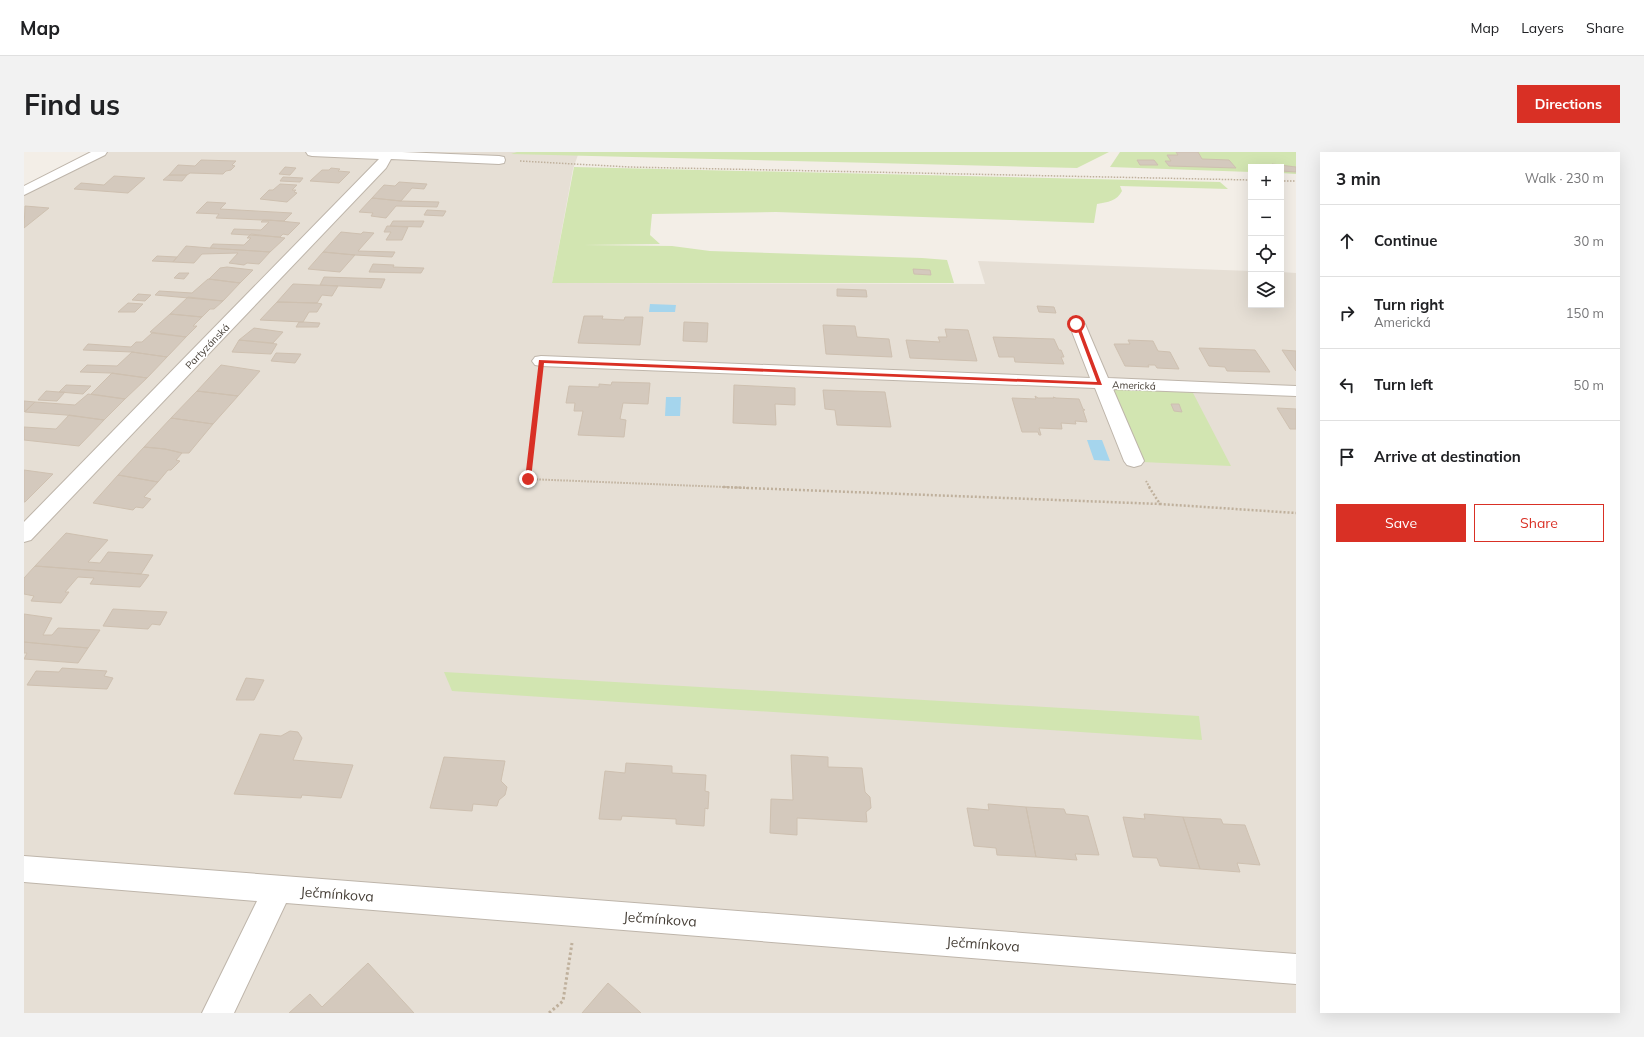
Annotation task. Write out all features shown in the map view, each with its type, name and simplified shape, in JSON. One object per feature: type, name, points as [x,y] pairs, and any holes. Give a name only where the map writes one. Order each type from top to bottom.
[{"type":"street","points":[[24,191],[101,152]]},
{"type":"street","points":[[312,152],[499,160]]},
{"type":"street","name":"Partyzánská","points":[[24,535],[381,165],[388,155]]},
{"type":"street","points":[[1076,324],[1134,461]]},
{"type":"street","name":"Americká","points":[[541,361],[1296,392]]},
{"type":"street","name":"Ječmínkova","points":[[24,869],[1296,969]]},
{"type":"street","points":[[218,1013],[278,889]]},
{"type":"path","points":[[499,160],[629,167],[1248,180]]},
{"type":"path","points":[[1284,181],[1296,181]]},
{"type":"path","points":[[541,361],[528,479],[1160,504],[1296,513]]},
{"type":"path","points":[[1134,461],[1160,504]]},
{"type":"path","points":[[549,1013],[563,1001],[573,937]]},
{"type":"shaded area","points":[[99,152],[579,152],[573,169],[552,283],[985,284],[978,261],[1248,271],[1248,308],[1284,308],[1284,272],[1296,273],[1296,1013],[24,1013],[24,190]]},
{"type":"green space","points":[[517,152],[1109,152],[1077,168],[511,154]]},
{"type":"green space","points":[[1120,152],[1296,152],[1296,174],[1284,173],[1284,164],[1248,164],[1248,172],[1110,167]]},
{"type":"green space","points":[[574,167],[1220,182],[1228,189],[1120,186],[1122,191],[1118,197],[1108,202],[1097,204],[1094,223],[776,212],[652,214],[650,235],[660,244],[584,245],[672,246],[710,251],[947,260],[954,283],[552,283]]},
{"type":"green space","points":[[1109,388],[1192,391],[1231,466],[1142,462]]},
{"type":"green space","points":[[444,672],[1199,716],[1202,740],[452,691]]},
{"type":"water","points":[[650,304],[676,305],[675,312],[649,312]]},
{"type":"water","points":[[666,397],[681,397],[680,416],[665,416]]},
{"type":"water","points":[[1087,440],[1102,440],[1110,461],[1094,460]]},
{"type":"building","points":[[1176,152],[1198,152],[1202,159],[1229,160],[1236,168],[1169,166],[1165,161],[1171,161],[1167,155],[1178,155]]},
{"type":"building","points":[[201,160],[236,161],[232,165],[235,166],[231,170],[226,171],[223,174],[190,173],[187,175],[169,175],[178,165],[195,166]]},
{"type":"building","points":[[1137,160],[1154,160],[1158,165],[1140,165]]},
{"type":"building","points":[[1284,166],[1296,167],[1296,172],[1284,171]]},
{"type":"building","points":[[285,167],[296,168],[290,175],[279,174]]},
{"type":"building","points":[[331,168],[340,169],[338,171],[350,172],[339,183],[310,181],[322,170],[329,170]]},
{"type":"building","points":[[169,175],[187,175],[182,181],[163,180]]},
{"type":"building","points":[[114,176],[145,178],[128,193],[74,189],[81,183],[104,185]]},
{"type":"building","points":[[283,177],[303,178],[300,182],[280,181]]},
{"type":"building","points":[[399,182],[427,184],[424,189],[412,188],[401,201],[372,198],[384,185],[395,186]]},
{"type":"building","points":[[280,184],[297,185],[292,190],[296,190],[294,192],[297,193],[287,202],[260,199],[269,190],[273,190]]},
{"type":"building","points":[[372,198],[401,201],[439,202],[437,207],[396,206],[386,218],[371,216],[373,213],[359,212]]},
{"type":"building","points":[[207,202],[226,203],[220,209],[292,213],[284,221],[216,218],[219,214],[196,213]]},
{"type":"building","points":[[25,206],[49,208],[24,228]]},
{"type":"building","points":[[427,210],[446,211],[443,216],[424,215]]},
{"type":"building","points":[[263,220],[300,223],[288,235],[283,234],[280,237],[231,234],[234,229],[261,230],[269,222],[261,222]]},
{"type":"building","points":[[393,221],[424,221],[421,227],[390,226]]},
{"type":"building","points":[[387,226],[408,227],[402,240],[386,240],[391,232],[384,232]]},
{"type":"building","points":[[341,232],[361,234],[363,232],[374,233],[358,251],[395,252],[392,257],[323,252]]},
{"type":"building","points":[[251,234],[285,238],[270,252],[210,248],[213,244],[244,245],[251,238],[247,238]]},
{"type":"building","points":[[186,246],[270,252],[259,264],[247,263],[244,265],[229,263],[238,253],[202,254],[194,263],[173,262]]},
{"type":"building","points":[[323,252],[355,255],[340,272],[308,269]]},
{"type":"building","points":[[157,256],[177,257],[173,262],[152,261]]},
{"type":"building","points":[[373,264],[394,265],[393,267],[424,268],[421,273],[369,272]]},
{"type":"building","points":[[227,267],[253,270],[240,283],[209,279],[220,268]]},
{"type":"building","points":[[913,269],[930,270],[931,275],[914,274]]},
{"type":"building","points":[[179,273],[189,273],[184,279],[174,278]]},
{"type":"building","points":[[324,277],[385,279],[381,288],[320,285]]},
{"type":"building","points":[[208,279],[240,283],[223,301],[155,295],[159,291],[192,293]]},
{"type":"building","points":[[293,284],[338,286],[332,296],[322,295],[317,303],[277,302]]},
{"type":"building","points":[[837,289],[866,290],[867,297],[837,296]]},
{"type":"building","points":[[138,294],[151,295],[145,301],[132,300]]},
{"type":"building","points":[[188,297],[223,301],[214,309],[210,309],[202,317],[170,314]]},
{"type":"building","points":[[277,302],[322,304],[317,312],[309,312],[303,322],[260,320]]},
{"type":"building","points":[[128,303],[143,304],[135,312],[118,312]]},
{"type":"building","points":[[1037,306],[1054,307],[1056,313],[1039,312]]},
{"type":"building","points":[[170,314],[202,317],[193,326],[197,326],[186,337],[150,332]]},
{"type":"building","points":[[584,316],[603,316],[602,319],[624,320],[625,317],[643,317],[640,345],[578,343]]},
{"type":"building","points":[[299,322],[320,323],[318,327],[296,327]]},
{"type":"building","points":[[684,322],[708,323],[707,342],[683,341]]},
{"type":"building","points":[[823,325],[855,326],[857,337],[889,339],[892,357],[826,354]]},
{"type":"building","points":[[254,328],[283,332],[273,343],[239,340]]},
{"type":"building","points":[[945,329],[968,330],[977,361],[910,358],[906,340],[940,342],[938,337],[947,337]]},
{"type":"building","points":[[152,333],[186,337],[167,357],[132,352],[83,350],[88,344],[131,347],[136,342],[142,342]]},
{"type":"building","points":[[993,337],[1054,339],[1064,357],[1061,357],[1064,364],[1015,362],[1014,357],[999,357]]},
{"type":"building","points":[[239,340],[277,344],[271,354],[232,352]]},
{"type":"building","points":[[1128,340],[1153,341],[1158,351],[1170,352],[1179,369],[1157,368],[1155,365],[1148,365],[1149,367],[1125,366],[1114,344],[1130,344]]},
{"type":"building","points":[[1199,348],[1255,350],[1270,372],[1227,371],[1225,367],[1209,366]]},
{"type":"building","points":[[1282,350],[1296,351],[1296,371]]},
{"type":"building","points":[[132,352],[167,357],[147,378],[110,373],[80,372],[87,365],[117,366]]},
{"type":"building","points":[[276,353],[301,354],[295,363],[271,361]]},
{"type":"building","points":[[221,365],[260,371],[238,396],[197,391]]},
{"type":"building","points":[[112,373],[147,378],[125,399],[91,394]]},
{"type":"building","points":[[612,382],[650,383],[648,404],[623,403],[620,419],[626,420],[624,437],[578,435],[583,411],[574,411],[575,403],[566,403],[569,386],[599,387],[599,384],[611,385]]},
{"type":"building","points":[[66,385],[91,386],[83,394],[59,392]]},
{"type":"building","points":[[734,385],[795,388],[795,405],[775,404],[776,425],[733,423]]},
{"type":"building","points":[[823,390],[885,392],[891,427],[837,425],[835,410],[825,409]]},
{"type":"building","points":[[46,391],[65,392],[57,401],[38,400]]},
{"type":"building","points":[[197,391],[238,396],[213,424],[171,418]]},
{"type":"building","points":[[88,394],[125,399],[104,420],[25,412],[35,402],[75,405]]},
{"type":"building","points":[[1035,396],[1038,398],[1054,398],[1053,397],[1079,399],[1083,409],[1085,410],[1083,410],[1087,422],[1075,421],[1076,424],[1061,423],[1062,429],[1039,428],[1041,435],[1039,435],[1038,432],[1022,432],[1012,398],[1036,399]]},
{"type":"building","points":[[24,401],[35,402],[24,412]]},
{"type":"building","points":[[1171,404],[1179,404],[1182,412],[1174,411]]},
{"type":"building","points":[[1277,408],[1296,409],[1296,429],[1290,429]]},
{"type":"building","points":[[69,415],[104,420],[79,446],[24,440],[24,427],[56,429]]},
{"type":"building","points":[[171,418],[213,424],[189,453],[144,447]]},
{"type":"building","points":[[144,447],[165,449],[182,453],[176,460],[180,461],[171,470],[168,470],[158,482],[118,475]]},
{"type":"building","points":[[24,470],[53,474],[25,502],[24,502]]},
{"type":"building","points":[[118,475],[158,482],[144,497],[151,499],[143,508],[136,507],[133,510],[93,503]]},
{"type":"building","points":[[66,533],[108,540],[88,562],[100,563],[108,552],[153,555],[141,574],[35,566]]},
{"type":"building","points":[[35,566],[149,575],[140,587],[90,584],[94,578],[78,577],[65,592],[69,592],[61,603],[31,601],[34,596],[24,594],[24,578]]},
{"type":"building","points":[[113,609],[167,612],[160,625],[152,624],[148,629],[103,626]]},
{"type":"building","points":[[24,614],[52,618],[43,635],[52,635],[58,628],[100,630],[88,648],[24,642]]},
{"type":"building","points":[[24,642],[88,648],[78,663],[24,659],[27,653],[24,653]]},
{"type":"building","points":[[62,668],[107,671],[104,676],[113,678],[107,689],[27,685],[36,671],[59,672]]},
{"type":"building","points":[[246,678],[264,680],[254,700],[236,700]]},
{"type":"building","points":[[290,731],[298,732],[302,738],[293,760],[353,765],[341,798],[302,795],[301,798],[234,794],[260,734],[281,736]]},
{"type":"building","points":[[791,755],[828,757],[828,767],[862,768],[865,792],[870,797],[871,808],[866,812],[867,822],[797,818],[797,835],[770,833],[771,799],[793,800]]},
{"type":"building","points":[[444,757],[505,761],[501,781],[507,787],[505,795],[499,800],[497,806],[473,804],[472,811],[430,808]]},
{"type":"building","points":[[626,763],[672,766],[672,773],[706,775],[705,791],[709,792],[708,809],[705,808],[704,826],[676,824],[676,819],[622,816],[621,820],[599,819],[605,771],[625,773]]},
{"type":"building","points":[[988,804],[1026,807],[1036,857],[997,855],[996,848],[974,846],[967,808],[989,810]]},
{"type":"building","points":[[1026,807],[1064,809],[1066,814],[1088,816],[1099,855],[1075,854],[1077,860],[1036,857]]},
{"type":"building","points":[[1144,814],[1183,817],[1200,869],[1160,866],[1157,858],[1133,857],[1123,817],[1145,819]]},
{"type":"building","points":[[1183,817],[1221,819],[1223,824],[1245,825],[1260,865],[1237,863],[1240,872],[1200,869]]},
{"type":"building","points":[[368,963],[414,1013],[289,1013],[310,994],[322,1007]]},
{"type":"building","points":[[608,983],[641,1013],[582,1013]]},
{"type":"route","points":[[528,479],[541,361],[1100,383],[1076,324]]}]
